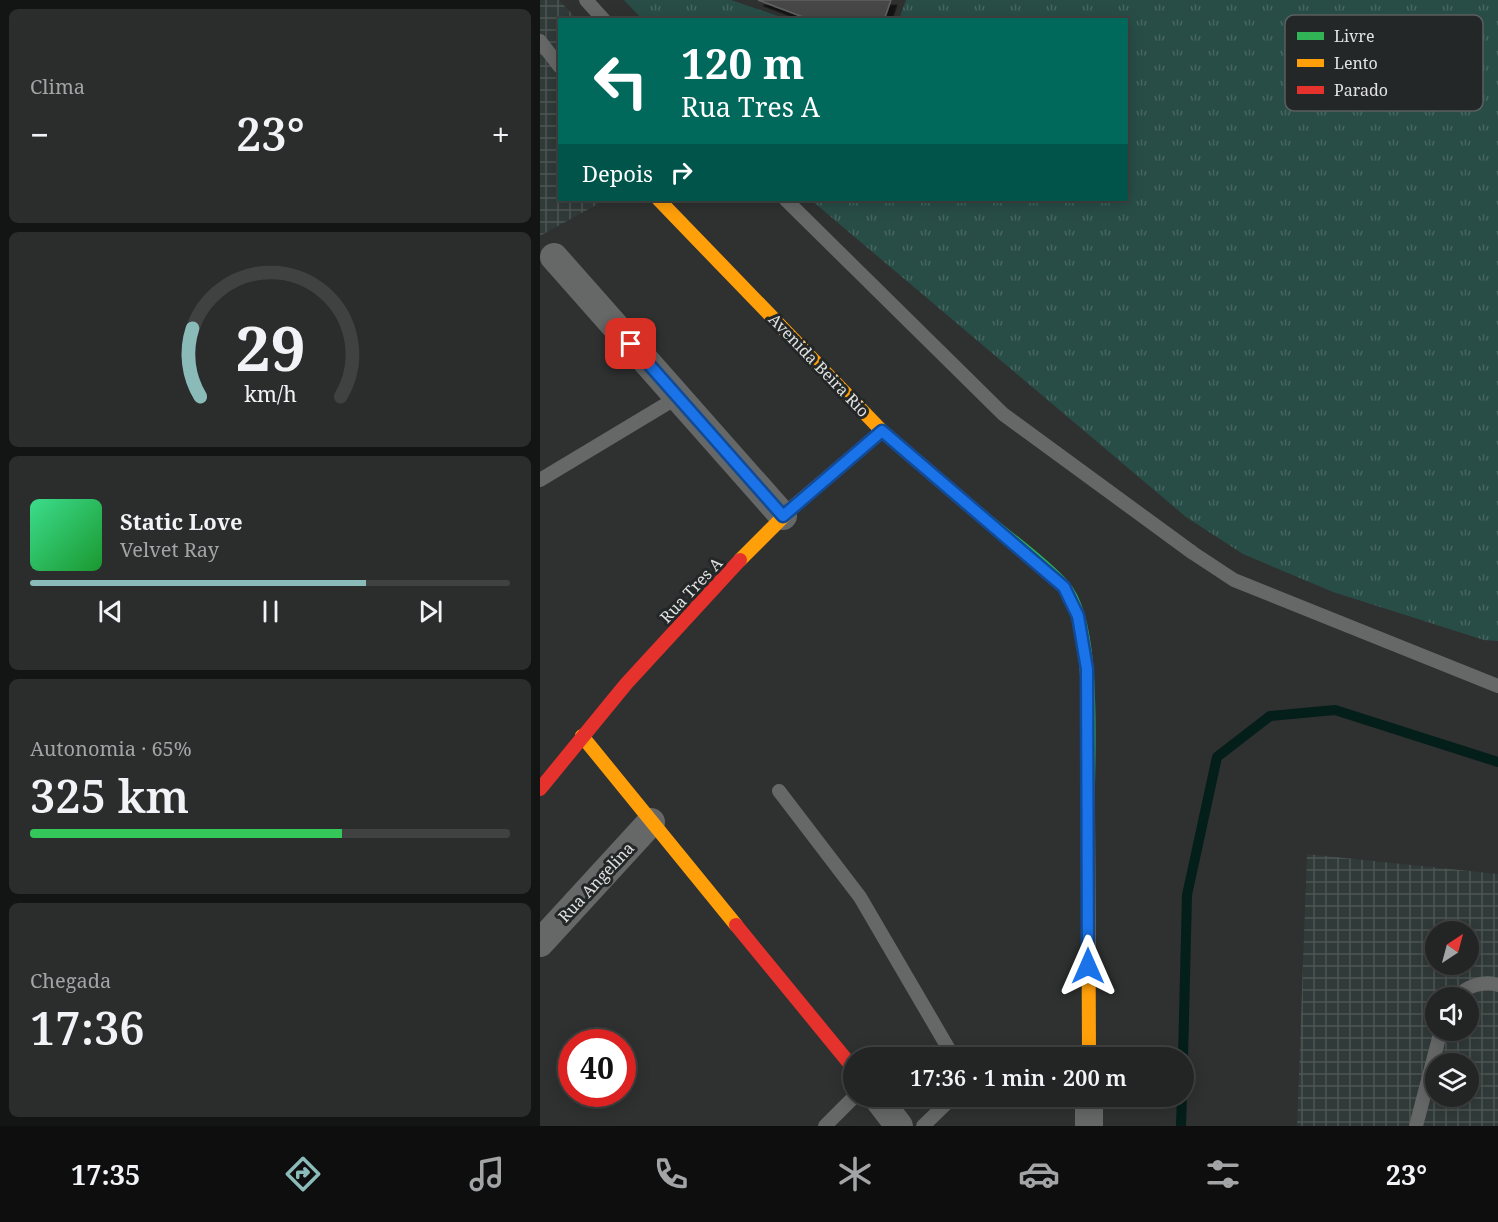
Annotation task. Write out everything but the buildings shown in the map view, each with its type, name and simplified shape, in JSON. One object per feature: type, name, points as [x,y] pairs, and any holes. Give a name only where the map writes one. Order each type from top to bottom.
[{"type":"street","name":"Avenida Beira Rio","points":[[660,201],[882,431],[1064,587],[1078,616],[1087,669],[1089,1047]]},
{"type":"street","points":[[554,257],[783,516]]},
{"type":"street","name":"Rua Tres A","points":[[540,789],[582,736],[670,636],[783,516],[882,431]]},
{"type":"street","points":[[582,736],[843,1056]]},
{"type":"street","name":"Rua Angelina","points":[[540,943],[651,822]]},
{"type":"street","points":[[884,1107],[899,1126]]},
{"type":"street","points":[[1089,1107],[1089,1126]]},
{"type":"lane","points":[[586,0],[602,18]]},
{"type":"lane","points":[[540,41],[558,64]]},
{"type":"lane","points":[[787,201],[1003,414],[1193,553],[1234,580],[1498,686]]},
{"type":"lane","points":[[540,480],[678,397]]},
{"type":"lane","points":[[779,791],[860,897],[948,1047]]},
{"type":"lane","points":[[1474,987],[1488,982],[1498,985]]},
{"type":"lane","points":[[1416,1126],[1438,1041]]},
{"type":"lane","points":[[825,1126],[844,1107]]},
{"type":"lane","points":[[923,1126],[943,1107]]},
{"type":"shaded area","points":[[540,0],[559,0],[576,18],[558,18],[558,201],[603,201],[540,236]]},
{"type":"shaded area","points":[[1307,854],[1498,874],[1498,1126],[1297,1126]]},
{"type":"green space","points":[[624,0],[731,0],[784,18],[641,18]]},
{"type":"green space","points":[[906,0],[1498,0],[1498,641],[1484,640],[1333,592],[1243,554],[1186,517],[812,201],[1128,201],[1128,18],[899,18]]},
{"type":"waterway","points":[[1183,1047],[1187,895],[1217,757],[1270,716],[1335,710],[1498,762]]},
{"type":"waterway","points":[[1181,1126],[1182,1107]]},
{"type":"traffic: fast","points":[[979,514],[1054,576],[1074,604],[1086,659],[1089,724],[1088,806]]},
{"type":"traffic: slow","points":[[660,201],[882,431],[979,514]]},
{"type":"traffic: slow","points":[[740,560],[794,506],[882,431]]},
{"type":"traffic: slow","points":[[582,736],[736,925]]},
{"type":"traffic: slow","points":[[1088,806],[1089,1047]]},
{"type":"traffic: jam","points":[[540,789],[626,684],[740,560]]},
{"type":"traffic: jam","points":[[736,925],[843,1056]]},
{"type":"route","points":[[631,344],[783,516],[882,431],[1064,587],[1078,616],[1087,669],[1088,966]]}]
